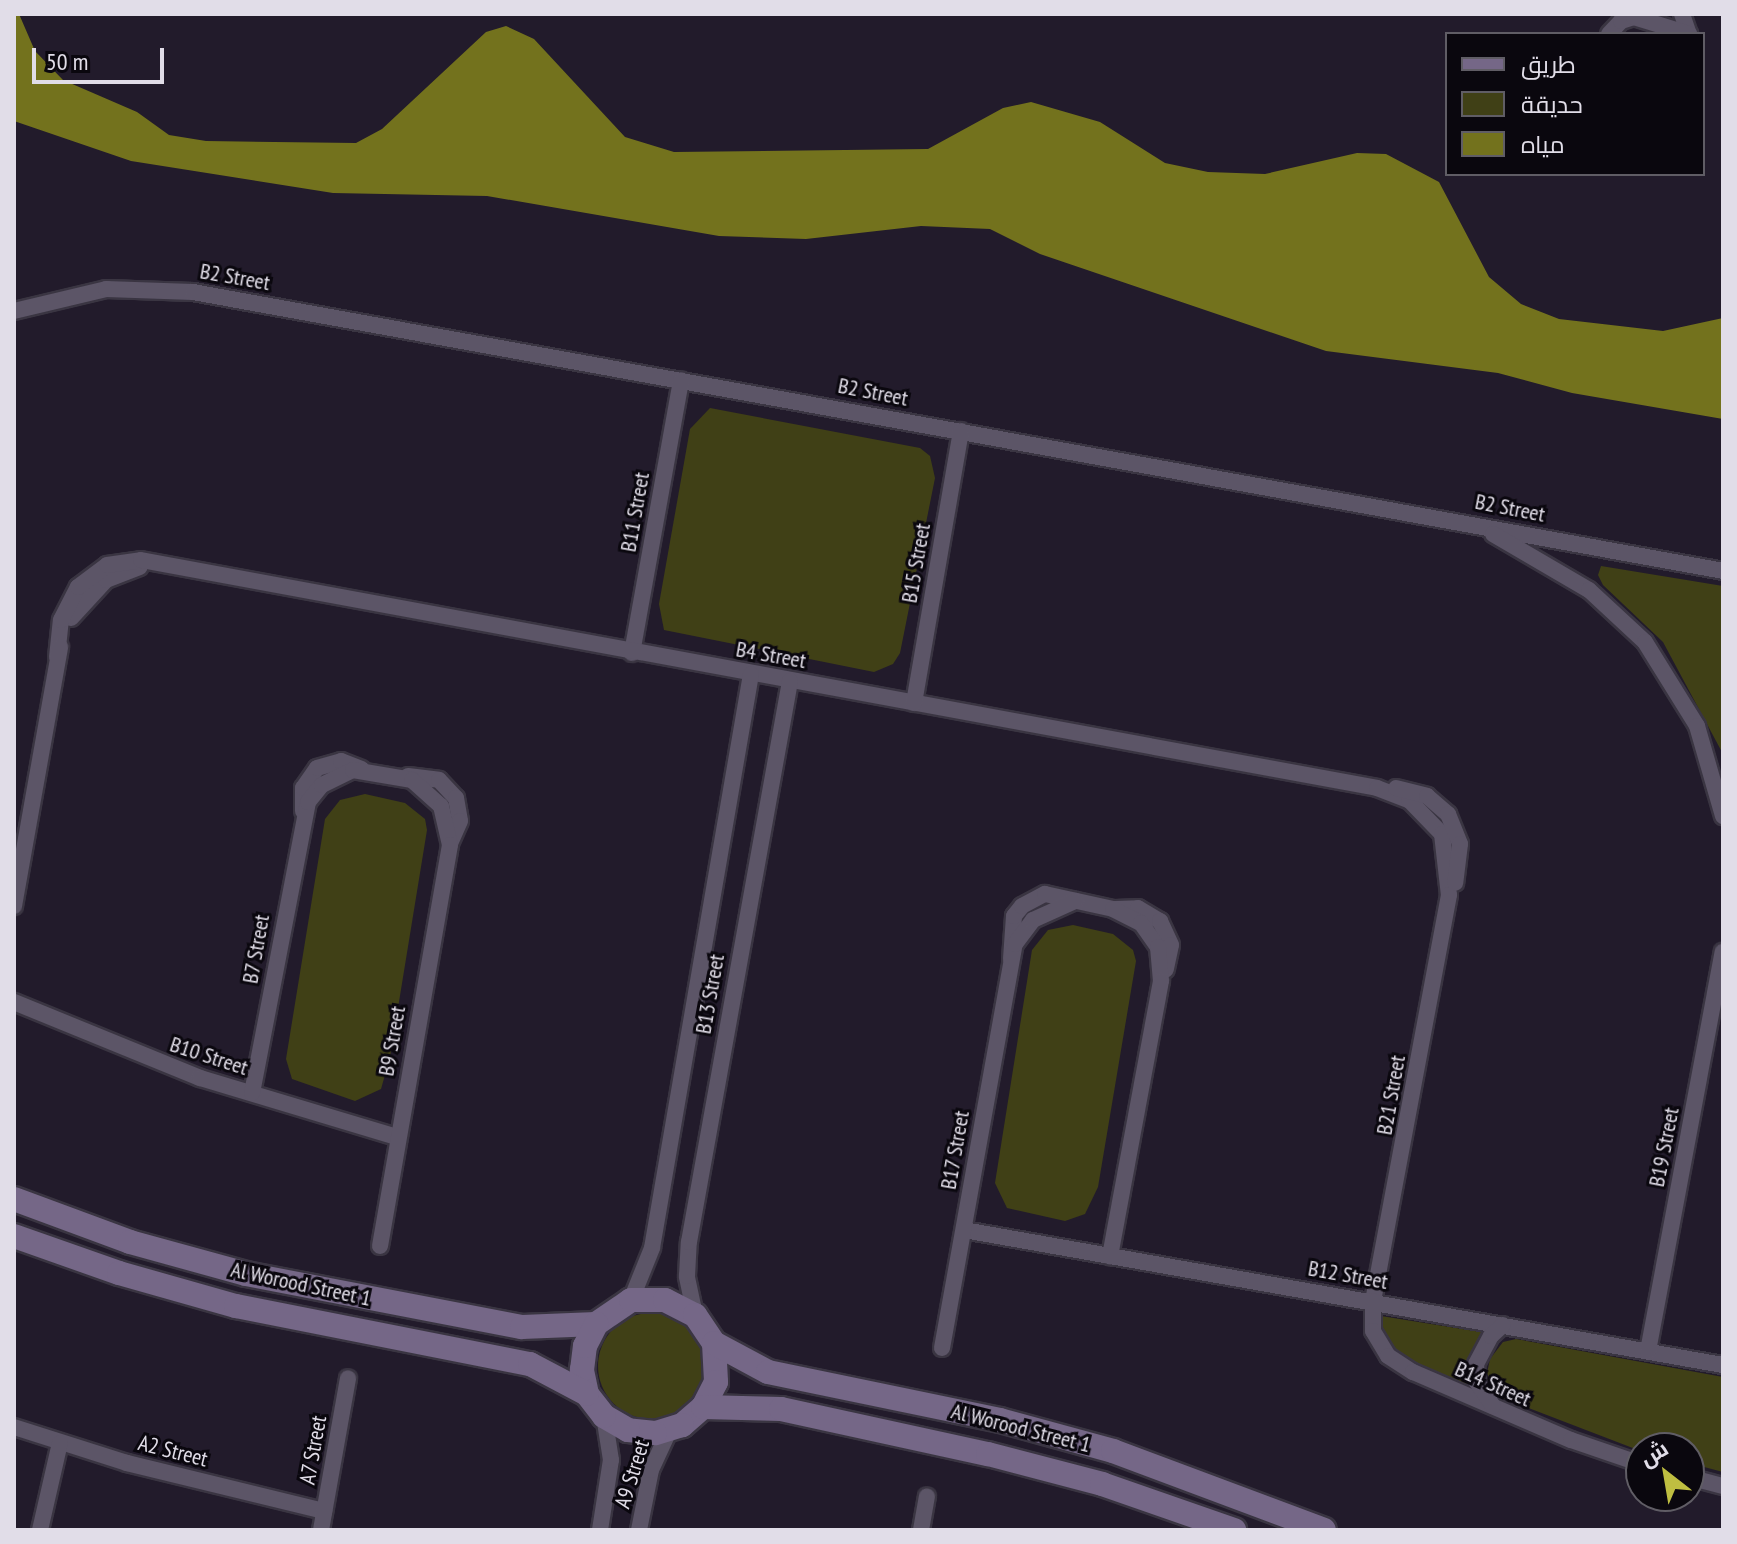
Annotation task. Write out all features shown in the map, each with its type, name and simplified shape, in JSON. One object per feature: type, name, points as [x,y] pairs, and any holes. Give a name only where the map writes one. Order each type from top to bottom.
[{"type":"street","points":[[1611,32],[1621,21],[1637,15],[1684,32]]},
{"type":"street","name":"B2 Street","points":[[14,311],[77,292],[164,289],[681,380],[1723,571]]},
{"type":"street","name":"B11 Street","points":[[632,653],[681,380]]},
{"type":"street","name":"B15 Street","points":[[914,703],[961,431]]},
{"type":"street","points":[[1458,521],[1559,568],[1619,614],[1645,642],[1697,726],[1723,816]]},
{"type":"street","name":"B4 Street","points":[[14,906],[64,611],[91,575],[123,560],[1377,788]]},
{"type":"street","name":"B13 Street","points":[[631,1300],[652,1248],[751,674]]},
{"type":"street","name":"B13 Street","points":[[695,1315],[687,1276],[689,1242],[790,681]]},
{"type":"street","name":"B9 Street","points":[[303,812],[303,788],[317,768],[341,761],[364,770],[403,777],[421,785],[441,806],[450,845],[380,1246]]},
{"type":"street","name":"B21 Street","points":[[1373,1301],[1449,895],[1461,861],[1456,828],[1448,814],[1414,791],[1377,788]]},
{"type":"street","name":"B7 Street","points":[[252,1093],[303,812]]},
{"type":"street","name":"B17 Street","points":[[942,1348],[1011,959],[1010,929],[1022,906],[1045,894],[1113,909],[1141,923],[1154,938],[1161,981],[1110,1256]]},
{"type":"street","name":"B19 Street","points":[[1648,1351],[1723,952]]},
{"type":"street","name":"B10 Street","points":[[14,1002],[152,1061],[397,1137]]},
{"type":"street","name":"Al Worood Street 1","points":[[14,1199],[130,1242],[289,1283],[522,1327],[596,1324]]},
{"type":"street","name":"B12 Street","points":[[964,1230],[1723,1365]]},
{"type":"street","name":"Al Worood Street 1","points":[[14,1236],[119,1273],[236,1306],[530,1364],[587,1394],[604,1416]]},
{"type":"street","points":[[587,1394],[582,1358],[596,1324],[631,1300],[665,1300],[695,1315]]},
{"type":"street","name":"B14 Street","points":[[1373,1301],[1373,1331],[1388,1356],[1496,1410],[1625,1458]]},
{"type":"street","name":"Al Worood Street 1","points":[[695,1315],[714,1343],[768,1372],[1000,1420],[1113,1451],[1324,1530]]},
{"type":"street","points":[[1496,1410],[1477,1382],[1476,1364],[1491,1336],[1503,1325]]},
{"type":"street","points":[[604,1416],[628,1430],[669,1431],[703,1407],[716,1382],[714,1343]]},
{"type":"street","name":"A7 Street","points":[[321,1530],[348,1378]]},
{"type":"street","name":"Al Worood Street 1","points":[[703,1407],[772,1407],[988,1454],[1102,1484],[1234,1530]]},
{"type":"street","name":"A9 Street","points":[[600,1530],[611,1460],[604,1416]]},
{"type":"street","name":"A2 Street","points":[[14,1427],[60,1443],[324,1511]]},
{"type":"street","name":"A9 Street","points":[[639,1530],[651,1470],[669,1431]]},
{"type":"street","points":[[40,1530],[60,1443]]},
{"type":"street","points":[[921,1530],[927,1497]]},
{"type":"green space","points":[[710,408],[920,448],[930,456],[935,478],[900,653],[893,664],[874,672],[664,630],[659,604],[690,429]]},
{"type":"green space","points":[[1601,566],[1723,586],[1723,754],[1663,642],[1603,585],[1598,575]]},
{"type":"green space","points":[[365,794],[405,803],[425,819],[427,830],[390,1057],[381,1089],[355,1101],[292,1079],[286,1059],[325,819],[340,800]]},
{"type":"green space","points":[[1073,925],[1113,934],[1133,950],[1136,961],[1098,1187],[1085,1214],[1065,1221],[1007,1208],[995,1183],[1032,950],[1048,930]]},
{"type":"green space","points":[[651,1313],[671,1317],[689,1328],[700,1346],[704,1366],[700,1386],[689,1404],[671,1415],[651,1419],[631,1415],[613,1404],[602,1386],[598,1366],[602,1346],[613,1328],[631,1317]]},
{"type":"green space","points":[[1381,1316],[1487,1333],[1472,1355],[1477,1396],[1394,1352],[1381,1331]]},
{"type":"green space","points":[[1516,1339],[1723,1377],[1723,1472],[1705,1467],[1705,1432],[1625,1432],[1625,1445],[1497,1396],[1487,1373],[1490,1359],[1503,1342]]},
{"type":"water","points":[[14,14],[19,14],[35,51],[63,80],[137,112],[169,135],[206,141],[356,143],[382,129],[486,32],[506,26],[534,39],[625,137],[674,152],[928,149],[1003,108],[1031,102],[1100,122],[1165,163],[1208,172],[1265,174],[1357,153],[1386,154],[1439,182],[1489,277],[1521,304],[1559,319],[1663,331],[1723,318],[1723,419],[1572,393],[1498,373],[1326,351],[1040,254],[990,229],[921,226],[806,239],[719,236],[487,196],[333,193],[131,161],[14,121]]}]
